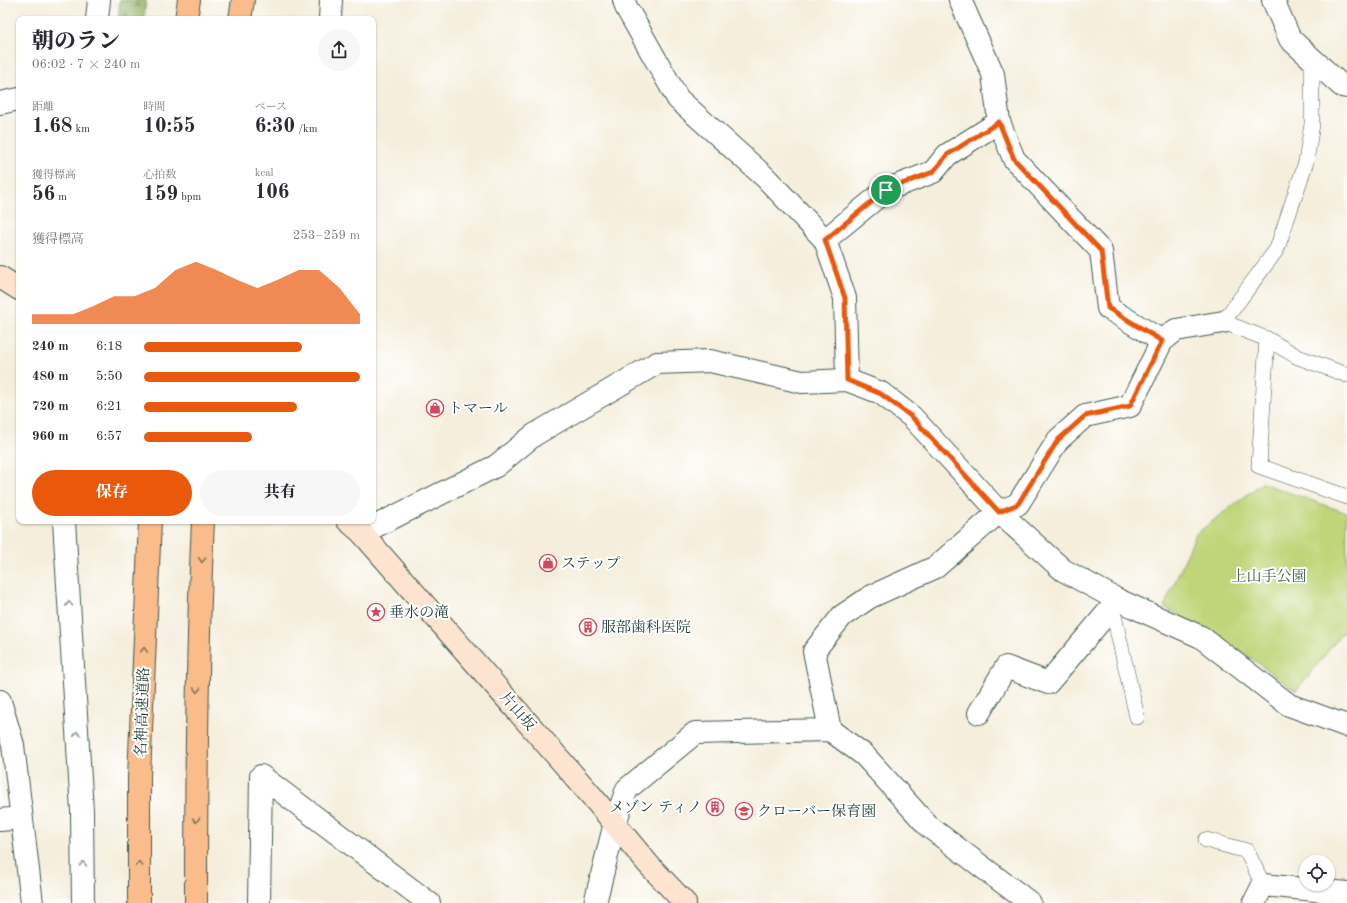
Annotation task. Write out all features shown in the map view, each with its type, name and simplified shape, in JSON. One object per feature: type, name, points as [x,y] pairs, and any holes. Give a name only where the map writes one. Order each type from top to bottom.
[{"type":"highway","points":[[186,16],[189,0]]},
{"type":"highway","points":[[240,16],[243,0]]},
{"type":"highway","name":"名神高速道路","points":[[140,903],[139,777],[150,524]]},
{"type":"highway","points":[[196,903],[196,771],[203,524]]},
{"type":"street","points":[[97,16],[99,0]]},
{"type":"street","points":[[330,16],[331,0]]},
{"type":"street","points":[[960,0],[993,74],[999,122],[1014,159],[1101,251],[1108,308],[1162,341]]},
{"type":"street","points":[[1273,0],[1290,39],[1342,86],[1347,87]]},
{"type":"street","points":[[626,2],[678,99],[765,177],[825,240],[845,298],[847,380]]},
{"type":"street","points":[[0,94],[16,97]]},
{"type":"street","points":[[0,104],[16,99]]},
{"type":"street","points":[[825,240],[886,190],[933,172],[947,155],[999,122]]},
{"type":"street","points":[[0,277],[16,287]]},
{"type":"street","points":[[830,730],[814,651],[842,616],[870,597],[936,567],[999,512],[1018,504],[1058,440],[1085,416],[1130,406],[1162,341],[1176,330],[1223,322]]},
{"type":"street","points":[[376,518],[496,466],[534,435],[657,363],[710,361],[802,382],[847,380],[881,394],[912,417],[999,512],[1063,570],[1115,603],[1201,637],[1289,705],[1347,726]]},
{"type":"street","points":[[64,524],[82,811],[83,903]]},
{"type":"street","name":"片山坂","points":[[355,527],[615,823],[648,864],[685,903]]},
{"type":"street","points":[[979,713],[1006,667],[1048,683],[1115,603]]},
{"type":"street","points":[[0,701],[13,745],[10,819],[32,903]]},
{"type":"street","points":[[595,903],[615,823],[627,789],[695,733],[830,730],[864,755],[928,826],[1016,899]]},
{"type":"street","points":[[260,903],[261,776],[429,903]]},
{"type":"street","points":[[1259,894],[1347,893]]},
{"type":"lane","points":[[1312,59],[1312,124],[1306,162],[1277,249],[1223,322],[1267,339],[1298,357],[1347,375]]},
{"type":"lane","points":[[1267,339],[1259,466],[1347,498]]},
{"type":"lane","points":[[1115,603],[1137,717]]},
{"type":"lane","points":[[1206,840],[1247,851],[1259,894]]},
{"type":"green space","points":[[120,0],[146,0],[144,16],[118,16]]},
{"type":"green space","name":"上山手公園","points":[[1262,483],[1347,513],[1347,627],[1296,691],[1233,645],[1164,607],[1196,534]]},
{"type":"place","name":"トマール","points":[[435,408]]},
{"type":"place","name":"ステップ","points":[[548,563]]},
{"type":"place","name":"垂水の滝","points":[[376,612]]},
{"type":"place","name":"服部歯科医院","points":[[588,627]]},
{"type":"place","name":"メゾン ティノ","points":[[715,807]]},
{"type":"place","name":"クローバー保育園","points":[[744,811]]},
{"type":"route","points":[[999,122],[1014,159],[1101,251],[1108,308],[1162,341],[1130,406],[1085,416],[1058,440],[1018,504],[999,512],[912,417],[881,394],[847,380],[845,298],[825,240],[886,190],[933,172],[947,155],[999,122]]}]
